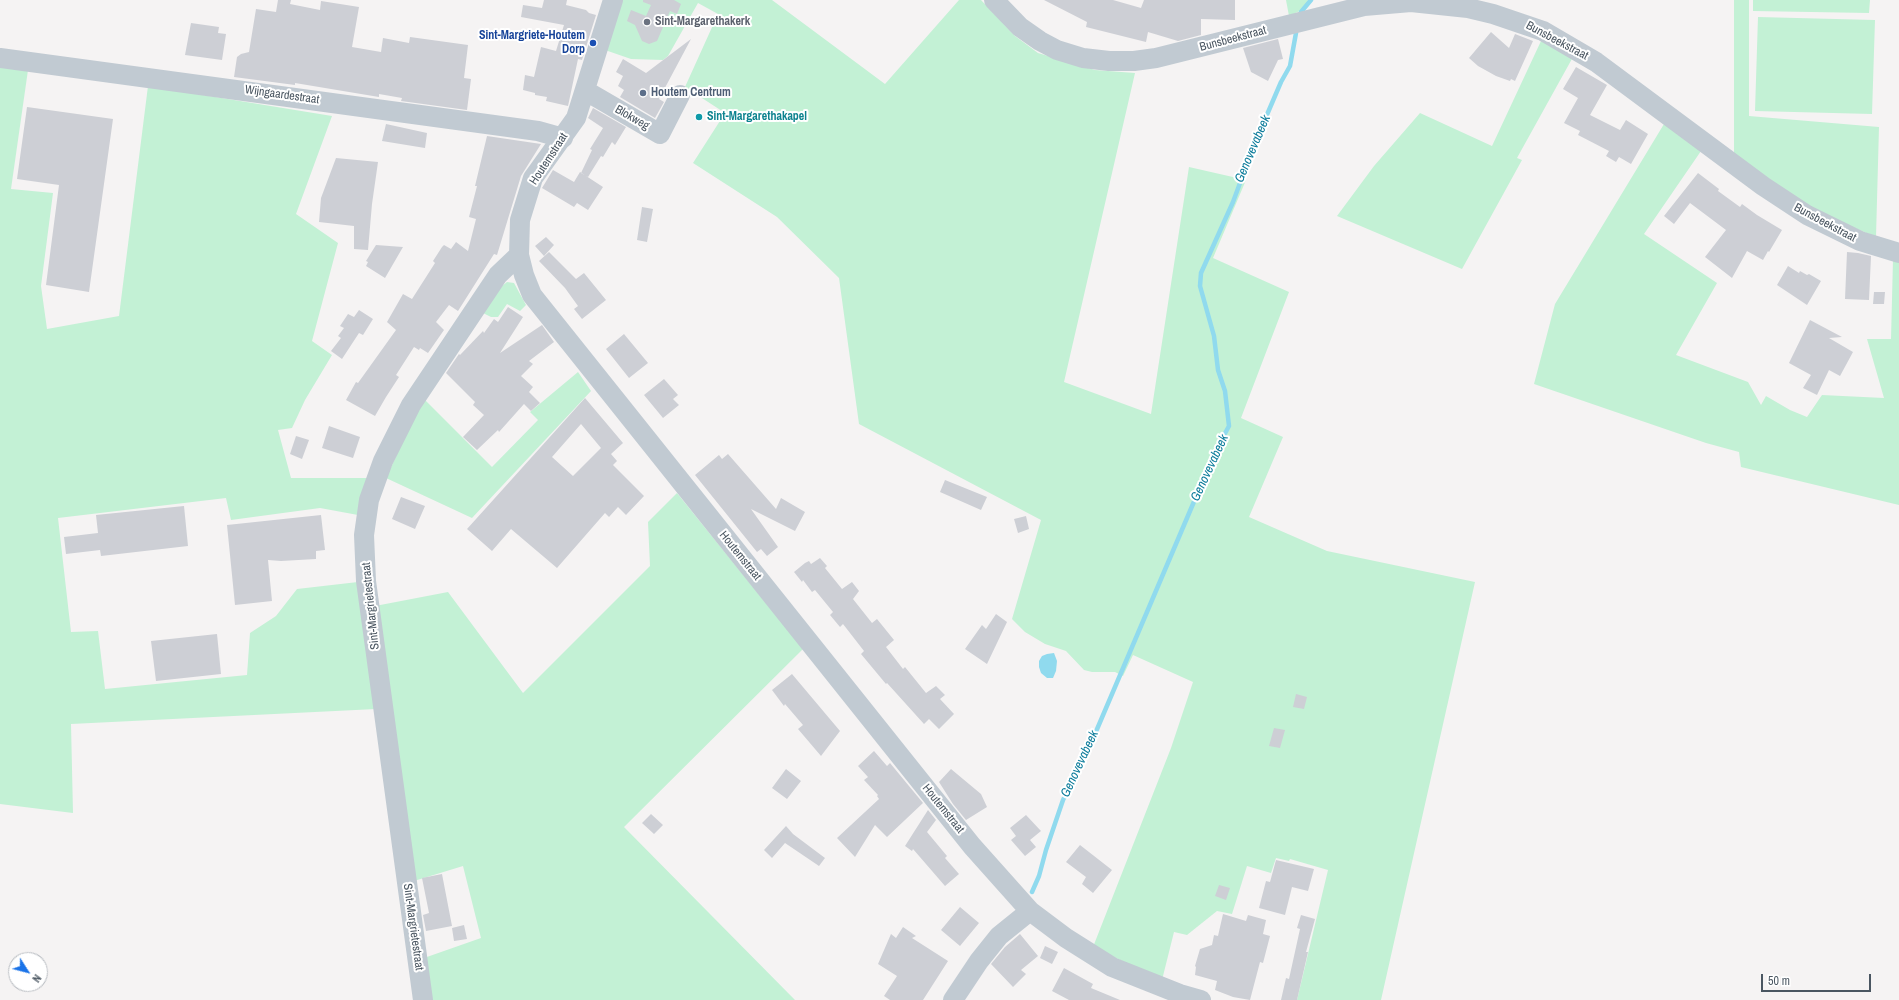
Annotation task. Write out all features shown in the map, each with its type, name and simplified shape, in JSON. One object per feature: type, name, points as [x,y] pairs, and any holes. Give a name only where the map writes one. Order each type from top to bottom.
[{"type":"street","name":"Houtemstraat","points":[[613,0],[586,91],[576,118],[533,178],[524,202],[520,220],[520,255],[524,275],[532,295],[547,316],[972,846],[1030,911],[1066,938],[1112,967],[1166,989],[1201,1000]]},
{"type":"street","name":"Bunsbeekstraat","points":[[994,0],[1020,27],[1040,41],[1057,50],[1083,58],[1109,61],[1134,61],[1156,58],[1364,6],[1410,2],[1468,8],[1492,14],[1543,31],[1596,62],[1763,186],[1807,215],[1860,241],[1899,253]]},
{"type":"street","name":"Wijngaardestraat","points":[[0,58],[538,130],[563,138]]},
{"type":"street","name":"Blokweg","points":[[586,91],[660,134],[680,95]]},
{"type":"street","name":"Sint-Margrietestraat","points":[[423,1000],[366,581],[364,535],[369,500],[383,461],[411,404],[498,275],[520,255]]},
{"type":"street","points":[[953,1000],[979,960],[999,936],[1030,911]]},
{"type":"green space","points":[[621,0],[772,0],[885,84],[959,0],[981,0],[1015,36],[1038,53],[1095,70],[1135,73],[1064,382],[1151,414],[1189,167],[1246,180],[1213,258],[1289,292],[1241,418],[1283,437],[1249,517],[1327,551],[1475,582],[1381,1000],[1297,1000],[1328,870],[1290,859],[1289,861],[1276,858],[1271,873],[1247,866],[1232,914],[1217,911],[1187,935],[1174,932],[1162,980],[1093,947],[1171,748],[1193,682],[1133,655],[1123,676],[1115,672],[1092,672],[1084,670],[1066,651],[1045,644],[1025,632],[1012,619],[1041,520],[859,424],[839,278],[777,217],[693,163],[725,113],[685,87],[718,14],[698,3],[668,56],[663,60],[631,59],[605,50]]},
{"type":"green space","points":[[1286,0],[1308,0],[1306,8],[1289,16]]},
{"type":"green space","points":[[1734,0],[1749,0],[1749,116],[1879,127],[1876,237],[1812,210],[1734,156]]},
{"type":"green space","points":[[1753,0],[1870,0],[1869,13],[1753,11]]},
{"type":"green space","points":[[1758,17],[1875,20],[1872,114],[1755,111]]},
{"type":"green space","points":[[1541,41],[1573,57],[1517,158],[1522,160],[1462,269],[1337,216],[1374,166],[1420,113],[1492,146]]},
{"type":"green space","points":[[0,67],[28,70],[11,189],[53,193],[41,286],[47,329],[119,316],[148,86],[332,116],[296,214],[338,243],[312,341],[332,355],[305,400],[292,428],[278,430],[291,478],[367,478],[358,515],[320,508],[231,520],[226,498],[58,518],[71,632],[98,631],[105,689],[247,675],[250,633],[276,616],[297,589],[358,582],[376,709],[71,724],[73,813],[0,804]]},
{"type":"green space","points":[[1664,124],[1701,151],[1644,234],[1717,283],[1676,355],[1748,382],[1761,405],[1766,396],[1790,410],[1807,417],[1822,395],[1884,398],[1867,339],[1891,339],[1893,259],[1899,261],[1899,505],[1741,467],[1739,452],[1706,443],[1534,384],[1555,304]]},
{"type":"green space","points":[[507,282],[514,283],[526,305],[520,311],[507,304],[498,317],[491,317],[483,313],[502,286]]},
{"type":"green space","points":[[578,372],[591,391],[472,518],[386,478],[423,398],[492,467],[538,420],[530,412]]},
{"type":"green space","points":[[677,493],[803,649],[624,827],[795,1000],[429,1000],[424,958],[481,938],[463,866],[414,881],[375,606],[448,592],[523,693],[650,566],[648,522]]},
{"type":"water","points":[[1054,653],[1057,661],[1056,671],[1053,678],[1047,678],[1041,673],[1039,661],[1042,656]]},
{"type":"building","points":[[278,0],[291,0],[290,4],[320,10],[321,1],[359,7],[352,47],[381,52],[383,38],[409,43],[410,37],[468,45],[464,78],[471,79],[467,110],[401,101],[402,98],[379,94],[379,97],[295,83],[295,85],[234,77],[237,57],[241,54],[249,52],[256,9],[276,12]]},
{"type":"building","points":[[544,0],[567,0],[566,5],[586,10],[589,13],[596,15],[582,60],[578,59],[568,106],[546,101],[547,97],[535,95],[535,93],[523,90],[525,75],[534,77],[541,47],[556,51],[564,25],[521,17],[523,5],[542,8]]},
{"type":"building","name":"Sint-Margarethakerk","points":[[643,0],[674,0],[681,4],[677,14],[670,11],[657,41],[649,44],[642,41],[635,25],[627,21],[631,10],[646,16],[651,5],[643,2]]},
{"type":"building","points":[[1044,0],[1113,0],[1141,8],[1144,0],[1235,0],[1235,20],[1201,19],[1201,35],[1178,41],[1148,32],[1146,42],[1086,27],[1087,22]]},
{"type":"building","points":[[191,23],[219,27],[218,33],[226,34],[222,60],[185,55]]},
{"type":"building","points":[[1491,32],[1509,48],[1515,34],[1533,41],[1515,81],[1511,79],[1510,81],[1496,76],[1478,66],[1469,58]]},
{"type":"building","name":"Houtem Centrum","points":[[691,39],[659,99],[664,102],[655,118],[620,97],[624,90],[618,86],[623,76],[616,72],[623,59],[646,73]]},
{"type":"building","points":[[1278,39],[1283,59],[1278,60],[1268,81],[1251,72],[1243,48]]},
{"type":"building","points":[[1576,67],[1607,85],[1590,115],[1620,130],[1626,120],[1648,134],[1631,164],[1619,157],[1616,162],[1606,156],[1609,151],[1578,135],[1580,131],[1564,123],[1578,98],[1563,89]]},
{"type":"building","points":[[27,107],[113,119],[89,292],[46,285],[59,185],[17,179]]},
{"type":"building","points":[[593,108],[626,127],[615,145],[612,142],[603,157],[601,156],[588,177],[581,173],[592,150],[590,149],[603,128],[588,118]]},
{"type":"building","points":[[386,124],[427,133],[425,148],[382,141]]},
{"type":"building","points":[[487,136],[541,144],[521,176],[497,255],[494,254],[458,311],[449,305],[436,322],[444,330],[428,353],[420,348],[419,350],[414,347],[396,375],[399,377],[375,416],[346,400],[356,382],[358,383],[396,330],[387,322],[403,294],[412,299],[435,263],[433,261],[444,245],[451,249],[456,242],[468,251],[476,219],[469,217]]},
{"type":"building","points":[[336,158],[378,162],[372,204],[368,250],[354,249],[354,226],[319,222],[321,198]]},
{"type":"building","points":[[553,170],[574,182],[580,172],[603,187],[588,210],[577,203],[574,207],[542,188]]},
{"type":"building","points":[[1698,173],[1719,189],[1718,191],[1740,207],[1742,204],[1782,230],[1763,260],[1747,251],[1732,278],[1705,257],[1726,230],[1690,203],[1674,224],[1664,216]]},
{"type":"building","points":[[642,207],[653,209],[647,242],[637,240]]},
{"type":"building","points":[[546,237],[554,245],[544,256],[535,246]]},
{"type":"building","points":[[376,245],[403,247],[385,278],[366,266],[368,262],[366,261]]},
{"type":"building","points":[[549,252],[576,279],[584,273],[606,300],[582,319],[574,309],[578,306],[565,288],[539,261]]},
{"type":"building","points":[[1847,252],[1871,256],[1869,300],[1845,299]]},
{"type":"building","points":[[1788,266],[1799,273],[1800,271],[1807,275],[1809,274],[1821,281],[1807,305],[1777,285]]},
{"type":"building","points":[[1874,292],[1885,292],[1884,304],[1873,304]]},
{"type":"building","points":[[508,307],[523,317],[500,353],[542,325],[554,342],[529,361],[533,364],[521,376],[533,387],[529,392],[540,403],[531,411],[524,404],[499,432],[498,430],[477,450],[463,437],[484,415],[473,405],[475,402],[446,373],[459,354],[460,355],[483,331],[484,333],[494,319],[498,322]]},
{"type":"building","points":[[359,310],[373,319],[363,335],[359,333],[342,359],[331,351],[341,338],[338,336],[344,328],[340,326],[348,314],[354,317]]},
{"type":"building","points":[[1810,320],[1842,337],[1829,338],[1853,352],[1840,376],[1829,370],[1817,395],[1803,388],[1811,375],[1789,363]]},
{"type":"building","points":[[624,334],[648,363],[629,378],[606,349]]},
{"type":"building","points":[[664,379],[678,395],[673,399],[679,405],[663,418],[644,395]]},
{"type":"building","points":[[585,398],[623,443],[611,454],[617,461],[613,465],[644,496],[626,515],[618,507],[609,517],[605,513],[557,568],[511,529],[492,551],[467,529]],"holes":[[[581,424],[601,448],[573,476],[552,457]]]},
{"type":"building","points":[[329,426],[360,437],[353,458],[322,448]]},
{"type":"building","points":[[296,436],[309,440],[302,459],[290,454]]},
{"type":"building","points":[[728,454],[776,509],[781,498],[805,512],[795,531],[751,509],[778,547],[767,556],[761,549],[757,552],[695,475],[719,455],[722,459]]},
{"type":"building","points":[[945,480],[987,497],[981,510],[940,492]]},
{"type":"building","points":[[401,497],[425,506],[415,529],[392,519]]},
{"type":"building","points":[[184,506],[188,546],[101,556],[100,550],[66,554],[64,537],[98,533],[96,515]]},
{"type":"building","points":[[321,515],[325,550],[316,551],[316,559],[281,561],[268,560],[272,601],[235,605],[227,525]]},
{"type":"building","points":[[1026,516],[1029,529],[1018,533],[1014,519]]},
{"type":"building","points":[[820,558],[827,566],[825,568],[842,589],[852,582],[859,591],[853,599],[872,623],[877,619],[894,640],[886,647],[903,669],[905,667],[926,693],[936,686],[945,695],[940,699],[954,714],[939,729],[929,719],[924,724],[887,683],[886,684],[861,654],[864,651],[843,624],[840,627],[830,615],[833,612],[815,590],[812,592],[803,580],[802,582],[794,572],[805,563],[809,561],[811,564]]},
{"type":"building","points":[[996,614],[1007,622],[987,664],[965,649],[982,625],[986,629]]},
{"type":"building","points":[[217,634],[221,674],[156,681],[151,641]]},
{"type":"building","points":[[792,674],[840,731],[821,756],[798,729],[803,725],[785,704],[784,706],[772,690]]},
{"type":"building","points":[[1296,694],[1307,697],[1304,709],[1293,707]]},
{"type":"building","points":[[1274,728],[1285,730],[1280,748],[1269,746]]},
{"type":"building","points":[[874,751],[887,766],[890,763],[923,803],[887,837],[875,825],[855,857],[837,838],[879,799],[877,796],[878,795],[864,780],[868,777],[858,766]]},
{"type":"building","points":[[786,769],[801,781],[787,799],[772,788]]},
{"type":"building","points":[[951,769],[981,794],[987,807],[966,820],[953,804],[939,782]]},
{"type":"building","points":[[928,810],[936,820],[927,832],[947,856],[945,858],[959,874],[945,886],[913,849],[912,851],[905,846]]},
{"type":"building","points":[[651,814],[663,825],[654,834],[642,823]]},
{"type":"building","points":[[1026,815],[1041,831],[1030,840],[1036,847],[1025,856],[1011,840],[1016,836],[1010,828]]},
{"type":"building","points":[[786,826],[793,834],[825,858],[819,866],[785,843],[772,858],[764,850]]},
{"type":"building","points":[[1080,845],[1112,870],[1093,893],[1082,884],[1086,877],[1066,862]]},
{"type":"building","points":[[1276,860],[1314,869],[1308,891],[1292,887],[1285,915],[1259,908],[1266,881],[1270,882]]},
{"type":"building","points":[[442,874],[452,926],[426,931],[423,915],[429,913],[422,878]]},
{"type":"building","points":[[1219,885],[1230,888],[1226,900],[1215,896]]},
{"type":"building","points":[[960,907],[979,923],[960,946],[941,930]]},
{"type":"building","points":[[1223,914],[1246,921],[1248,915],[1266,920],[1263,934],[1270,936],[1263,963],[1260,962],[1250,1000],[1233,997],[1215,990],[1217,981],[1195,975],[1195,966],[1200,949],[1212,945],[1214,935],[1218,936]]},
{"type":"building","points":[[1301,915],[1315,919],[1306,952],[1308,952],[1297,1000],[1281,1000],[1286,978],[1289,979],[1300,929],[1297,928]]},
{"type":"building","points":[[464,925],[467,939],[454,941],[452,928]]},
{"type":"building","points":[[903,927],[916,936],[912,938],[948,961],[923,1000],[890,1000],[884,996],[897,976],[878,964],[891,934],[896,938]]},
{"type":"building","points":[[1020,934],[1038,956],[1021,970],[1026,974],[1013,987],[991,964],[1005,947]]},
{"type":"building","points":[[1045,946],[1058,952],[1052,964],[1040,958]]},
{"type":"building","points":[[1064,968],[1093,984],[1091,988],[1120,1000],[1069,1000],[1052,991]]},
{"type":"waterway","name":"Genovevabeek","points":[[1301,12],[1311,0]]},
{"type":"waterway","name":"Genovevabeek","points":[[1032,892],[1039,876],[1063,800],[1089,748],[1216,450],[1229,426],[1225,391],[1218,370],[1214,336],[1200,286],[1201,273],[1233,202],[1254,145],[1281,82],[1290,66],[1296,33]]},
{"type":"place","name":"Sint-Margarethakerk","points":[[647,22]]},
{"type":"place","name":"Sint-Margriete-Houtem Dorp","points":[[593,43]]},
{"type":"place","name":"Houtem Centrum","points":[[643,93]]},
{"type":"place","name":"Sint-Margarethakapel","points":[[699,117]]}]
